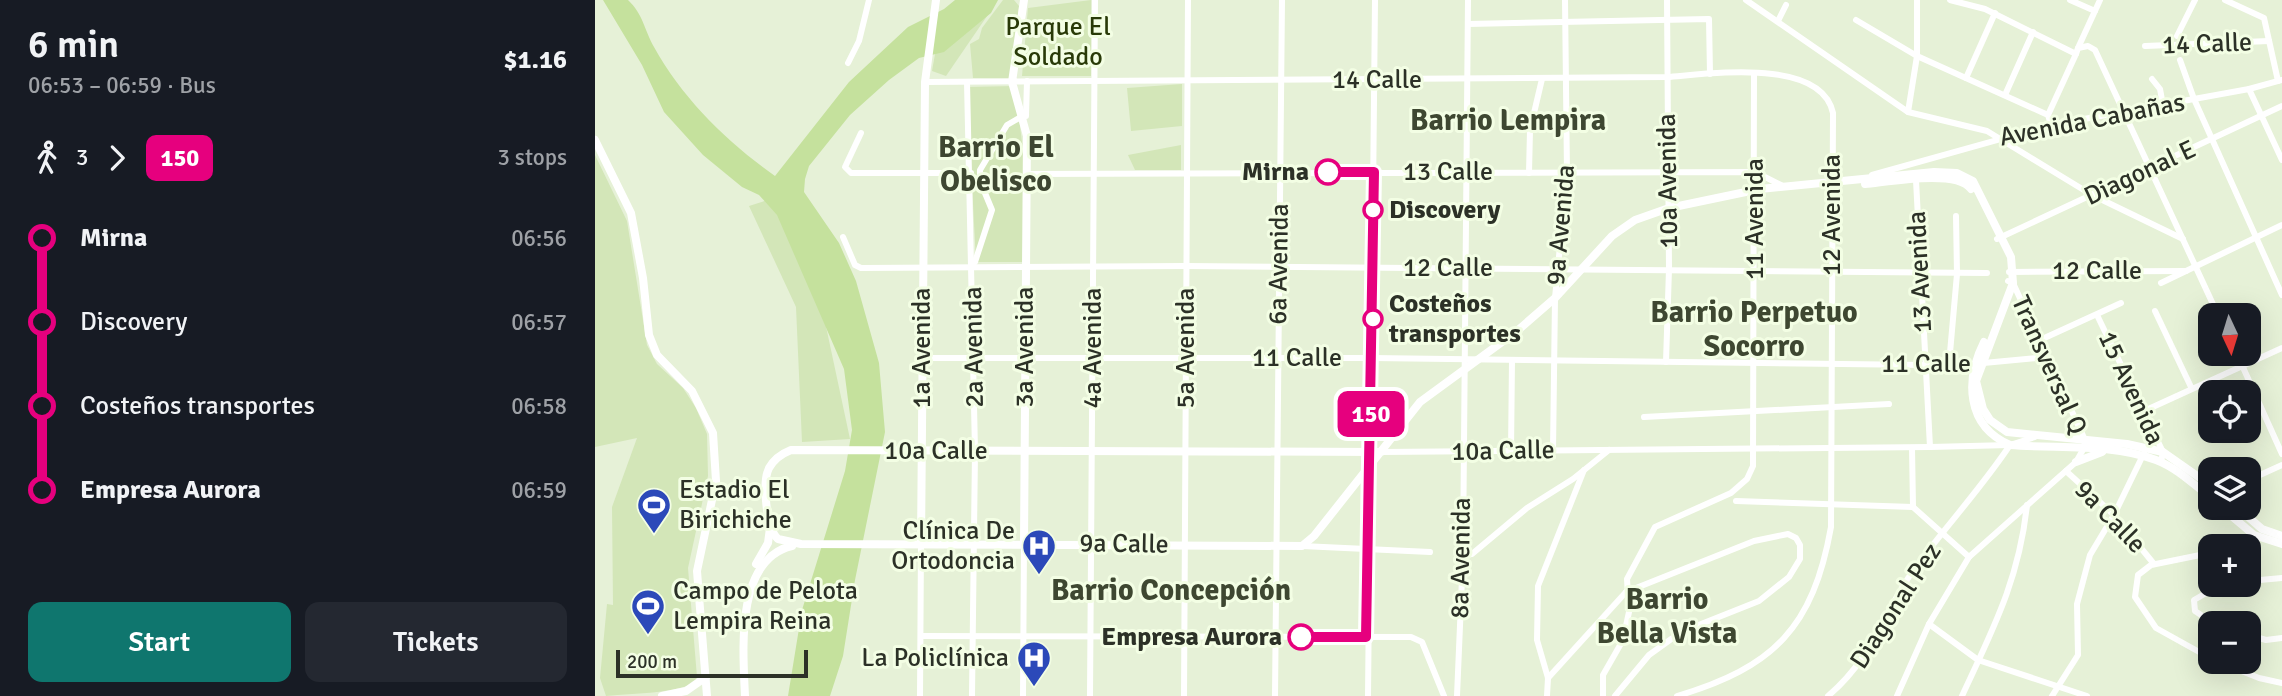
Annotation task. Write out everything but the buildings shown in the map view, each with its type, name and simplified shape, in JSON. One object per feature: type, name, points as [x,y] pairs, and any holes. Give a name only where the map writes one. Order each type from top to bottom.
[{"type":"main road","name":"1a Avenida","points":[[921,543],[922,173],[925,79],[936,0]]},
{"type":"main road","name":"3a Avenida","points":[[1024,543],[1026,129],[1012,82],[1025,0]]},
{"type":"main road","points":[[595,140],[631,213],[643,278],[649,335],[657,355],[692,391],[713,433],[716,481],[697,572],[707,696]]},
{"type":"main road","points":[[1754,192],[1878,177],[1958,176],[1973,181],[1999,238],[2011,277],[1977,364],[1972,395],[1980,418],[1994,435],[2010,445],[2085,444],[2110,450],[2163,452],[2198,477]]},
{"type":"main road","points":[[1301,546],[1314,536],[1420,402],[1463,365],[1479,360],[1555,298],[1581,268],[1623,228],[1651,213],[1669,208],[1783,186],[1867,184],[1958,176]]},
{"type":"main road","points":[[1977,364],[1977,397],[1990,420],[2007,432],[2144,452],[2198,488]]},
{"type":"main road","name":"10a Calle","points":[[770,528],[767,473],[783,453],[800,449],[1381,452]]},
{"type":"main road","points":[[2076,462],[2110,450]]},
{"type":"main road","points":[[2236,520],[2253,534]]},
{"type":"main road","points":[[2252,520],[2262,528],[2282,536]]},
{"type":"main road","points":[[770,528],[785,542],[805,544]]},
{"type":"main road","points":[[743,696],[744,595],[747,582],[768,542],[770,528]]},
{"type":"main road","points":[[2261,537],[2282,544]]},
{"type":"main road","points":[[743,696],[747,606],[751,584],[768,558],[787,547],[805,544]]},
{"type":"main road","name":"9a Calle","points":[[805,544],[1301,546]]},
{"type":"main road","points":[[662,696],[686,691],[706,677]]},
{"type":"street","points":[[848,63],[859,41],[869,0]]},
{"type":"street","name":"4a Avenida","points":[[1090,696],[1095,0]]},
{"type":"street","name":"5a Avenida","points":[[1184,696],[1188,0]]},
{"type":"street","name":"6a Avenida","points":[[1275,696],[1282,0]]},
{"type":"street","points":[[1367,696],[1375,0]]},
{"type":"street","name":"8a Avenida","points":[[1457,696],[1462,555],[1468,0]]},
{"type":"street","name":"9a Avenida","points":[[1553,450],[1556,268],[1567,173],[1565,0]]},
{"type":"street","name":"10a Avenida","points":[[1667,0],[1667,362]]},
{"type":"street","points":[[1746,0],[1908,112],[1987,131],[2092,195],[2183,239]]},
{"type":"street","points":[[1908,112],[1917,56],[1917,0]]},
{"type":"street","points":[[1950,0],[1995,13],[2077,51],[2088,46],[2095,50],[2212,303]]},
{"type":"street","points":[[2070,0],[2095,11]]},
{"type":"street","points":[[2051,125],[2048,115],[2100,0]]},
{"type":"street","points":[[2177,36],[2195,0]]},
{"type":"street","points":[[2225,0],[2264,18],[2280,80]]},
{"type":"street","points":[[1778,21],[1786,5]]},
{"type":"street","points":[[1966,78],[1995,13]]},
{"type":"street","points":[[1468,24],[1709,19],[1710,74]]},
{"type":"street","points":[[1856,20],[1917,56],[2048,115]]},
{"type":"street","points":[[2005,94],[2033,32]]},
{"type":"street","name":"14 Calle","points":[[2145,46],[2269,41]]},
{"type":"street","points":[[2180,60],[2194,99],[2282,295]]},
{"type":"street","name":"14 Calle","points":[[925,79],[967,82],[1187,82],[1542,79],[1754,73],[1789,76],[1811,84],[1823,94]]},
{"type":"street","name":"11 Avenida","points":[[1626,592],[1627,579],[1655,527],[1731,493],[1751,472],[1755,411],[1754,73]]},
{"type":"street","points":[[1529,173],[1530,130],[1542,79]]},
{"type":"street","points":[[2153,79],[2160,89],[2163,105]]},
{"type":"street","name":"Avenida Cabañas","points":[[1852,180],[1998,137],[2249,89],[2280,80]]},
{"type":"street","name":"2a Avenida","points":[[967,82],[975,451],[972,696]]},
{"type":"street","points":[[973,267],[992,210],[980,172],[1002,132],[1023,115],[1027,82]]},
{"type":"street","points":[[2249,89],[2282,160]]},
{"type":"street","name":"12 Avenida","points":[[1677,696],[1747,668],[1797,624],[1810,604],[1824,559],[1831,527],[1833,113],[1831,104],[1823,94]]},
{"type":"street","name":"Diagonal E","points":[[1999,238],[2282,106]]},
{"type":"street","points":[[861,133],[845,161],[845,167],[851,173],[980,172]]},
{"type":"street","name":"Avenida Cabañas","points":[[1867,184],[1904,166]]},
{"type":"street","name":"13 Calle","points":[[1026,174],[1755,172],[1783,186]]},
{"type":"street","name":"13 Avenida","points":[[1916,180],[1930,447]]},
{"type":"street","points":[[1949,364],[1957,274],[1956,216]]},
{"type":"street","points":[[2161,283],[2282,225]]},
{"type":"street","name":"12 Calle","points":[[843,237],[855,265],[861,268],[1186,266],[1987,273]]},
{"type":"street","name":"12 Calle","points":[[2011,277],[2186,271]]},
{"type":"street","name":"Transversal Q","points":[[2011,277],[2085,444]]},
{"type":"street","points":[[2040,340],[2121,303]]},
{"type":"street","points":[[2155,311],[2190,387]]},
{"type":"street","name":"15 Avenida","points":[[2097,315],[2163,452],[2161,462]]},
{"type":"street","points":[[2261,356],[2282,348]]},
{"type":"street","name":"11 Calle","points":[[1479,360],[1925,365],[1977,364],[2048,356]]},
{"type":"street","name":"11 Calle","points":[[923,358],[1372,358],[1463,365]]},
{"type":"street","points":[[1511,452],[1512,360]]},
{"type":"street","points":[[2144,411],[2237,366]]},
{"type":"street","points":[[2243,366],[2282,454]]},
{"type":"street","points":[[1644,417],[1889,404]]},
{"type":"street","name":"10a Calle","points":[[1381,452],[1930,447],[2010,445],[2035,437]]},
{"type":"street","points":[[1897,696],[1929,624],[1969,557],[2076,462],[2085,444]]},
{"type":"street","name":"Diagonal Pez","points":[[1828,696],[1849,679],[1871,648],[1899,592],[2010,445]]},
{"type":"street","points":[[1912,447],[1913,507]]},
{"type":"street","points":[[1462,555],[1472,554],[1527,508],[1609,450]]},
{"type":"street","points":[[2052,696],[2059,689],[2078,655],[2076,621],[2079,588],[2090,555],[2114,515],[2144,452]]},
{"type":"street","points":[[2261,474],[2282,464]]},
{"type":"street","points":[[1547,696],[1548,678],[1537,640],[1538,586],[1584,470]]},
{"type":"street","name":"9a Calle","points":[[2066,471],[2114,515],[2154,564]]},
{"type":"street","points":[[1736,501],[1831,507],[1913,507],[1969,557]]},
{"type":"street","points":[[1962,696],[2013,583],[2023,543],[2027,505]]},
{"type":"street","points":[[1548,678],[1626,592],[1754,541],[1788,534],[1796,538],[1800,545],[1800,559],[1789,577],[1759,601],[1681,632],[1649,654],[1615,696]]},
{"type":"street","name":"1a Avenida","points":[[920,696],[921,543]]},
{"type":"street","name":"3a Avenida","points":[[1023,696],[1024,543]]},
{"type":"street","points":[[1301,546],[1430,552]]},
{"type":"street","points":[[2198,555],[2154,564],[2138,575],[2135,597],[2143,613],[2156,628],[2198,651]]},
{"type":"street","points":[[2261,580],[2282,578]]},
{"type":"street","points":[[1603,696],[1603,675],[1623,640],[1629,612],[1626,592]]},
{"type":"street","points":[[2198,613],[2195,611],[2194,600],[2199,597]]},
{"type":"street","points":[[1929,624],[1978,660],[2059,689],[2087,696]]},
{"type":"street","points":[[921,636],[1418,638],[1444,696]]},
{"type":"street","points":[[2261,639],[2282,638]]},
{"type":"street","points":[[2249,674],[2282,683]]},
{"type":"green space","points":[[998,0],[946,76],[932,71],[937,43]]},
{"type":"green space","points":[[1003,0],[1014,0],[1019,6],[1010,79],[973,78],[970,44],[979,39],[982,28]]},
{"type":"green space","name":"Parque El Soldado","points":[[1091,0],[1091,76],[1022,76],[1028,8]]},
{"type":"green space","points":[[1182,84],[1182,126],[1131,131],[1127,88]]},
{"type":"green space","points":[[1015,86],[1026,174],[1022,262],[976,262],[967,87]]},
{"type":"green space","points":[[1181,145],[1181,170],[1135,170],[1128,155]]},
{"type":"green space","points":[[595,155],[627,221],[647,345],[657,364],[683,388],[696,408],[707,434],[708,476],[688,568],[697,677],[694,684],[661,691],[606,696],[600,678],[607,604],[613,605],[612,507],[637,438],[595,447]]},
{"type":"green space","points":[[771,199],[821,303],[850,439],[802,442],[796,307],[749,206]]},
{"type":"shaded area","points":[[603,0],[628,0],[633,5],[666,66],[692,101],[723,134],[775,176],[849,82],[908,27],[944,9],[955,0],[998,0],[991,13],[944,52],[919,58],[889,80],[850,115],[809,166],[805,179],[804,192],[839,243],[856,281],[879,363],[885,432],[855,580],[843,656],[830,696],[788,696],[802,610],[845,471],[852,430],[844,369],[777,215],[759,195],[742,187],[703,155],[664,112],[642,65]]},
{"type":"bus line","name":"150","points":[[1301,637],[1366,637],[1374,172],[1328,172]]},
{"type":"place","name":"Mirna","points":[[1328,172]]},
{"type":"place","name":"Discovery","points":[[1373,210]]},
{"type":"place","name":"Costeños transportes","points":[[1373,319]]},
{"type":"place","name":"Estadio El Birichiche","points":[[654,535]]},
{"type":"place","name":"Clínica De Ortodoncia","points":[[1039,576]]},
{"type":"place","name":"Campo de Pelota Lempira Reina","points":[[648,636]]},
{"type":"place","name":"Empresa Aurora","points":[[1301,637]]},
{"type":"place","name":"La Policlínica","points":[[1034,688]]},
{"type":"district","name":"Barrio Lempira","points":[[1508,120]]},
{"type":"district","name":"Barrio El Obelisco","points":[[996,164]]},
{"type":"district","name":"Barrio Perpetuo Socorro","points":[[1754,329]]},
{"type":"district","name":"Barrio Concepción","points":[[1171,590]]},
{"type":"district","name":"Barrio Bella Vista","points":[[1667,616]]}]
